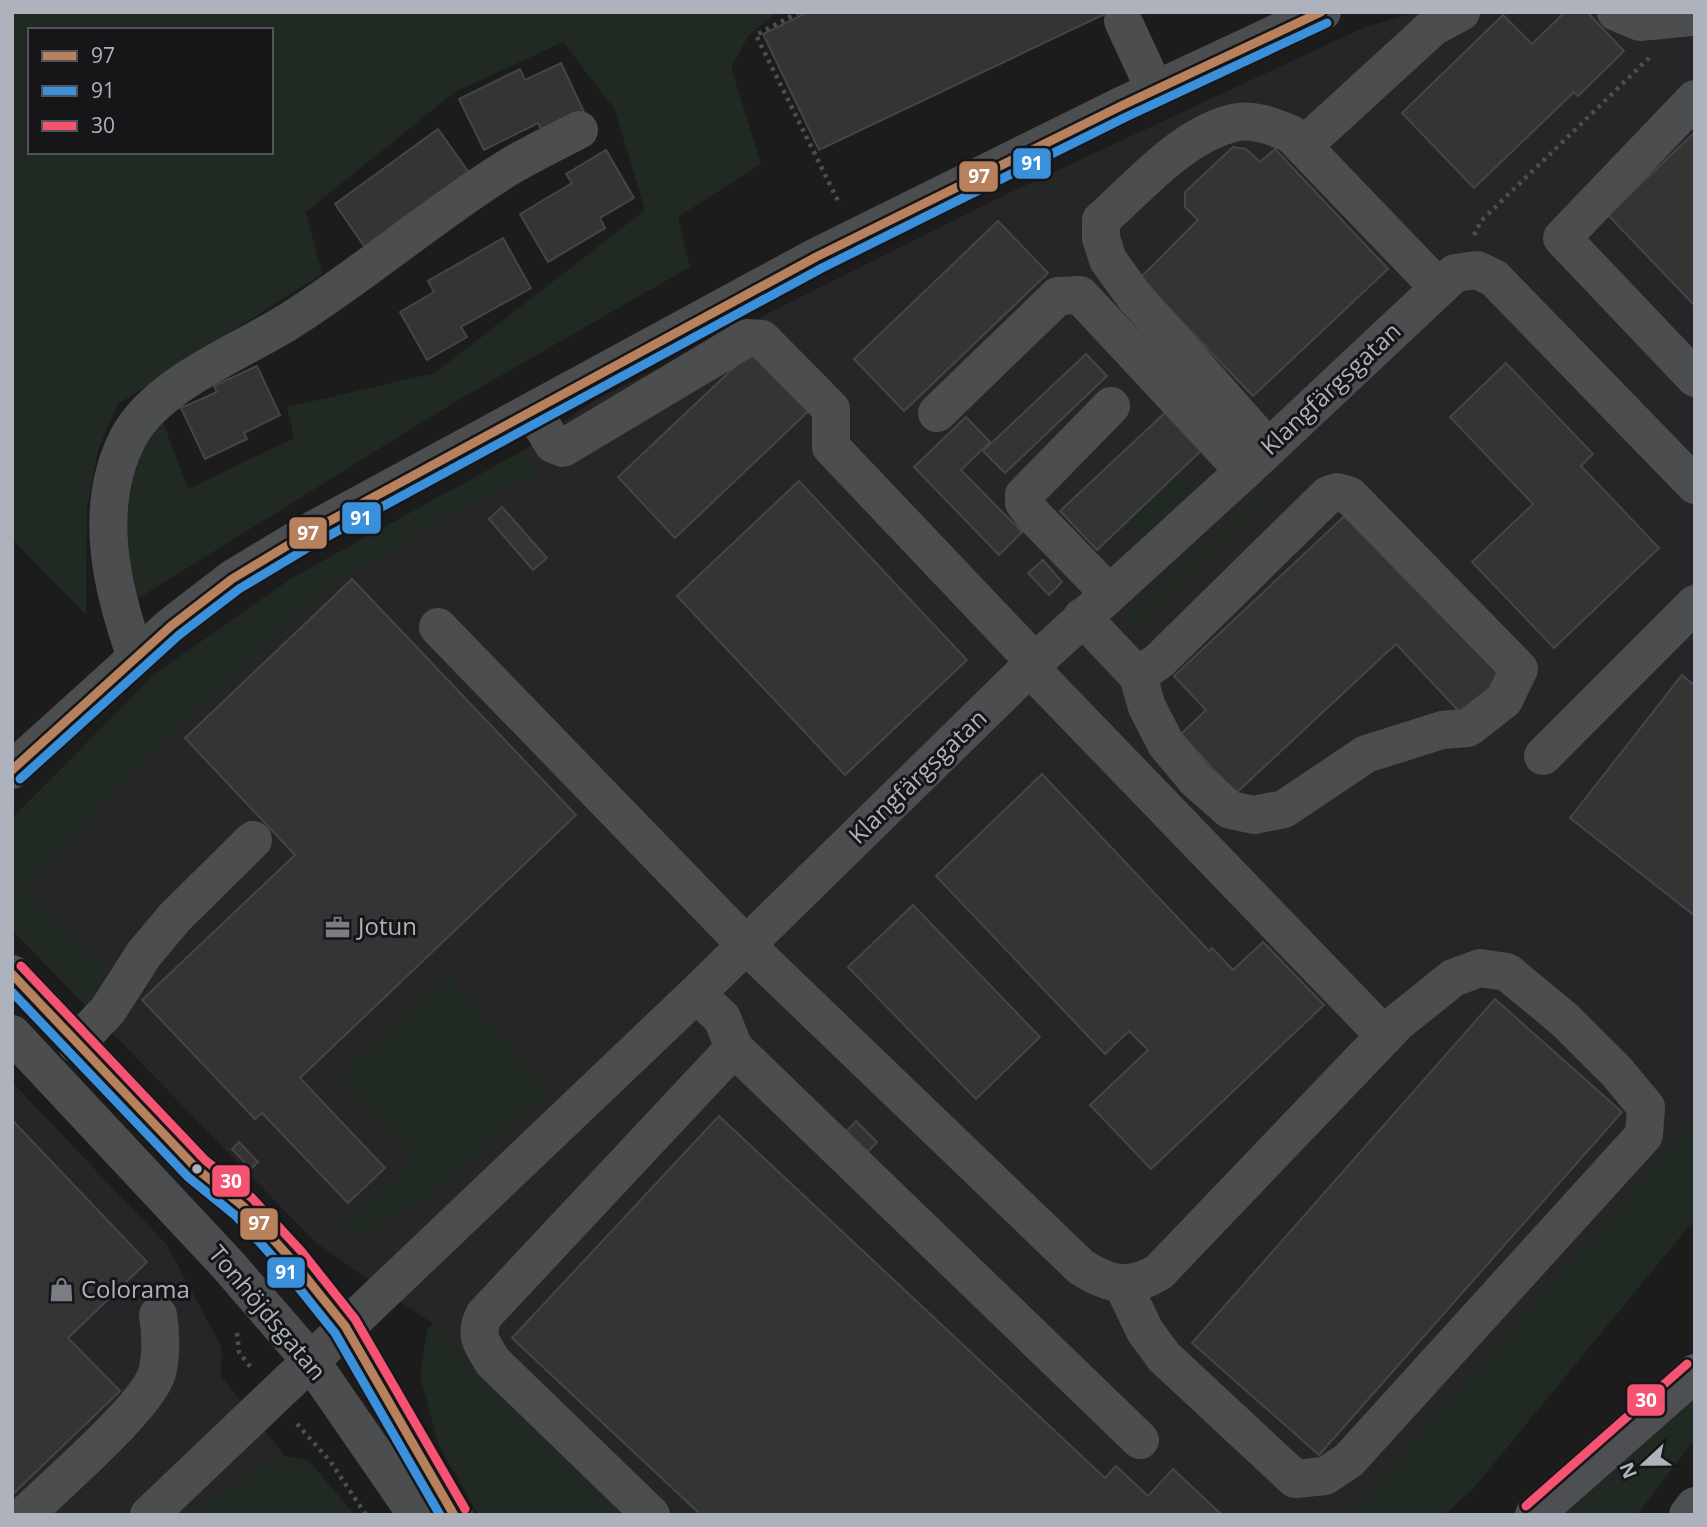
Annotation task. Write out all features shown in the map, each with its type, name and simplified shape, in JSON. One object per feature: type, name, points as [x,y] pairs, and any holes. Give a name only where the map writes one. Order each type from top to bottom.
[{"type":"highway","points":[[1534,1515],[1695,1373]]},
{"type":"highway","points":[[1688,1515],[1695,1506]]},
{"type":"street","points":[[15,761],[135,657],[232,579],[313,530],[817,257],[1155,90],[1322,12]]},
{"type":"street","points":[[1303,146],[1433,27],[1461,12]]},
{"type":"street","points":[[1616,12],[1640,22],[1691,17]]},
{"type":"street","points":[[1123,21],[1155,90]]},
{"type":"street","points":[[1695,99],[1562,238],[1695,378]]},
{"type":"street","points":[[1256,460],[1108,260],[1101,238],[1101,220],[1187,145],[1234,123],[1268,124],[1292,134],[1447,280],[1478,270],[1494,278],[1695,485]]},
{"type":"street","points":[[135,657],[114,587],[108,547],[110,505],[122,454],[130,435],[150,409],[226,356],[291,320],[506,169],[579,130]]},
{"type":"street","name":"Klangfärgsgatan","points":[[149,1515],[696,995],[1032,665],[1447,280]]},
{"type":"street","points":[[937,413],[1058,296],[1080,295],[1256,460]]},
{"type":"street","points":[[533,411],[553,444],[563,448],[747,338],[762,340],[831,409],[831,447],[1032,665],[1385,1036]]},
{"type":"street","points":[[1111,406],[1024,495],[1024,503],[1096,605],[1138,676],[1147,708],[1166,744],[1196,780],[1230,810],[1254,815],[1284,809],[1366,754],[1442,730],[1468,728],[1504,700],[1519,669],[1374,519],[1350,496],[1337,492],[1328,495],[1160,660],[1138,676]]},
{"type":"street","points":[[1544,756],[1695,604]]},
{"type":"street","points":[[438,627],[746,945],[1081,1267],[1104,1282],[1123,1285],[1145,1281],[1159,1272],[1385,1036],[1453,978],[1480,968],[1507,971],[1565,1020],[1617,1072],[1646,1107],[1644,1135],[1349,1460],[1325,1476],[1295,1479],[1164,1357],[1145,1331],[1123,1285]]},
{"type":"street","points":[[76,1044],[108,1010],[144,954],[175,917],[253,840]]},
{"type":"street","name":"Tonhöjdsgatan","points":[[12,974],[197,1169],[244,1207],[291,1259],[345,1326],[454,1515]]},
{"type":"street","points":[[696,995],[722,1018],[734,1048],[1140,1440]]},
{"type":"street","name":"Tonhöjdsgatan","points":[[12,1034],[228,1265],[310,1360],[417,1515]]},
{"type":"street","points":[[651,1515],[494,1362],[479,1340],[478,1328],[484,1315],[734,1048]]},
{"type":"street","points":[[25,1515],[135,1409],[156,1376],[162,1346],[158,1315]]},
{"type":"path","points":[[799,12],[756,35],[843,212]]},
{"type":"path","points":[[1447,280],[1481,221],[1651,56]]},
{"type":"shaded area","points":[[12,12],[778,12],[749,35],[731,67],[761,164],[678,217],[690,267],[458,400],[134,601],[121,518],[130,458],[161,417],[188,489],[294,438],[287,407],[435,373],[645,210],[615,110],[563,42],[455,92],[306,212],[322,274],[118,404],[98,450],[87,508],[86,615],[12,539]]},
{"type":"shaded area","points":[[1418,12],[1695,12],[1695,1120],[1348,1515],[623,1515],[433,1324],[316,1243],[12,930],[12,818],[156,673],[292,578],[524,450],[595,400],[1009,193],[1367,26]]},
{"type":"shaded area","points":[[524,450],[543,473],[490,496],[342,578],[164,741],[25,886],[99,962],[110,980],[87,1007],[12,930],[12,818],[156,673],[292,578]]},
{"type":"shaded area","points":[[1186,469],[1196,481],[1135,539],[1125,526]]},
{"type":"shaded area","points":[[1257,495],[1265,506],[1134,631],[1128,627],[1125,619]]},
{"type":"shaded area","points":[[447,974],[551,1092],[437,1191],[371,1233],[340,1230],[415,1158],[336,1077]]},
{"type":"shaded area","points":[[12,1082],[167,1245],[222,1348],[221,1376],[285,1456],[308,1460],[355,1515],[12,1515]]},
{"type":"shaded area","points":[[1695,1120],[1695,1219],[1472,1490],[1444,1515],[1348,1515]]},
{"type":"shaded area","points":[[433,1324],[623,1515],[478,1515],[438,1443],[420,1376],[427,1330]]},
{"type":"shaded area","points":[[1695,1394],[1695,1439],[1637,1515],[1553,1515]]},
{"type":"shaded area","points":[[285,1456],[308,1460],[355,1515],[194,1515],[251,1472]]},
{"type":"building","points":[[808,12],[1109,12],[819,150],[763,34]]},
{"type":"building","points":[[1565,12],[1587,12],[1624,51],[1578,96],[1574,92],[1474,188],[1402,113],[1503,15],[1532,44]]},
{"type":"building","points":[[561,63],[584,112],[543,133],[538,123],[484,150],[459,99],[520,69],[525,80]]},
{"type":"building","points":[[438,129],[470,174],[367,250],[335,204]]},
{"type":"building","points":[[1695,132],[1695,306],[1608,215]]},
{"type":"building","points":[[1233,147],[1246,149],[1260,162],[1275,149],[1388,269],[1253,396],[1140,278],[1198,220],[1185,207],[1185,192]]},
{"type":"building","points":[[606,150],[634,198],[600,218],[605,228],[548,262],[520,214],[572,183],[566,174]]},
{"type":"building","points":[[998,221],[1048,273],[904,411],[854,359]]},
{"type":"building","points":[[503,238],[531,288],[461,327],[467,337],[427,360],[400,312],[434,292],[428,281]]},
{"type":"building","points":[[758,345],[815,405],[675,538],[618,477]]},
{"type":"building","points":[[1086,354],[1107,376],[1005,473],[983,451]]},
{"type":"building","points":[[1506,363],[1593,454],[1581,466],[1659,548],[1554,648],[1472,562],[1533,504],[1450,417]]},
{"type":"building","points":[[257,366],[280,415],[244,433],[247,439],[205,459],[181,408],[217,392],[214,386]]},
{"type":"building","points":[[1169,409],[1205,447],[1097,550],[1060,511]]},
{"type":"building","points":[[966,417],[990,442],[961,470],[1022,532],[999,555],[914,467]]},
{"type":"building","points":[[799,481],[967,660],[845,775],[677,596]]},
{"type":"building","points":[[502,507],[547,558],[533,570],[489,519]]},
{"type":"building","points":[[1351,510],[1511,681],[1468,721],[1396,644],[1236,793],[1181,734],[1206,710],[1174,676]]},
{"type":"building","points":[[1043,560],[1062,582],[1049,595],[1028,573]]},
{"type":"building","name":"Jotun","points":[[352,579],[576,815],[300,1078],[385,1168],[348,1203],[262,1113],[255,1119],[142,1000],[295,855],[185,738]]},
{"type":"building","points":[[1682,675],[1695,686],[1695,916],[1570,818]]},
{"type":"building","points":[[1042,774],[1209,951],[1212,948],[1233,970],[1263,942],[1324,1005],[1151,1169],[1090,1105],[1148,1050],[1129,1031],[1105,1054],[936,876]]},
{"type":"building","points":[[913,905],[1040,1037],[976,1099],[848,967]]},
{"type":"building","points":[[1495,999],[1622,1112],[1319,1455],[1192,1343]]},
{"type":"building","points":[[719,1116],[1105,1478],[1116,1466],[1148,1496],[1173,1469],[1222,1515],[701,1515],[512,1338]]},
{"type":"building","points":[[12,1120],[147,1262],[68,1338],[120,1391],[12,1495]]},
{"type":"building","points":[[856,1121],[877,1142],[863,1157],[841,1137]]},
{"type":"building","points":[[239,1142],[258,1162],[251,1169],[232,1149]]},
{"type":"transit line","name":"97","points":[[12,770],[171,626],[232,579],[313,530],[816,257],[1121,106],[1321,12]]},
{"type":"transit line","name":"91","points":[[20,779],[179,635],[239,589],[319,541],[822,268],[1126,117],[1327,23]]},
{"type":"transit line","name":"30","points":[[21,966],[205,1160],[252,1198],[301,1251],[355,1319],[465,1509]]},
{"type":"transit line","name":"97","points":[[12,974],[197,1169],[244,1207],[291,1259],[345,1326],[454,1515]]},
{"type":"transit line","name":"91","points":[[12,992],[188,1177],[236,1216],[282,1267],[335,1333],[440,1515]]},
{"type":"transit line","name":"30","points":[[1526,1506],[1687,1364]]},
{"type":"place","name":"Jotun","points":[[338,927]]},
{"type":"place","name":"Colorama","points":[[61,1290]]}]
